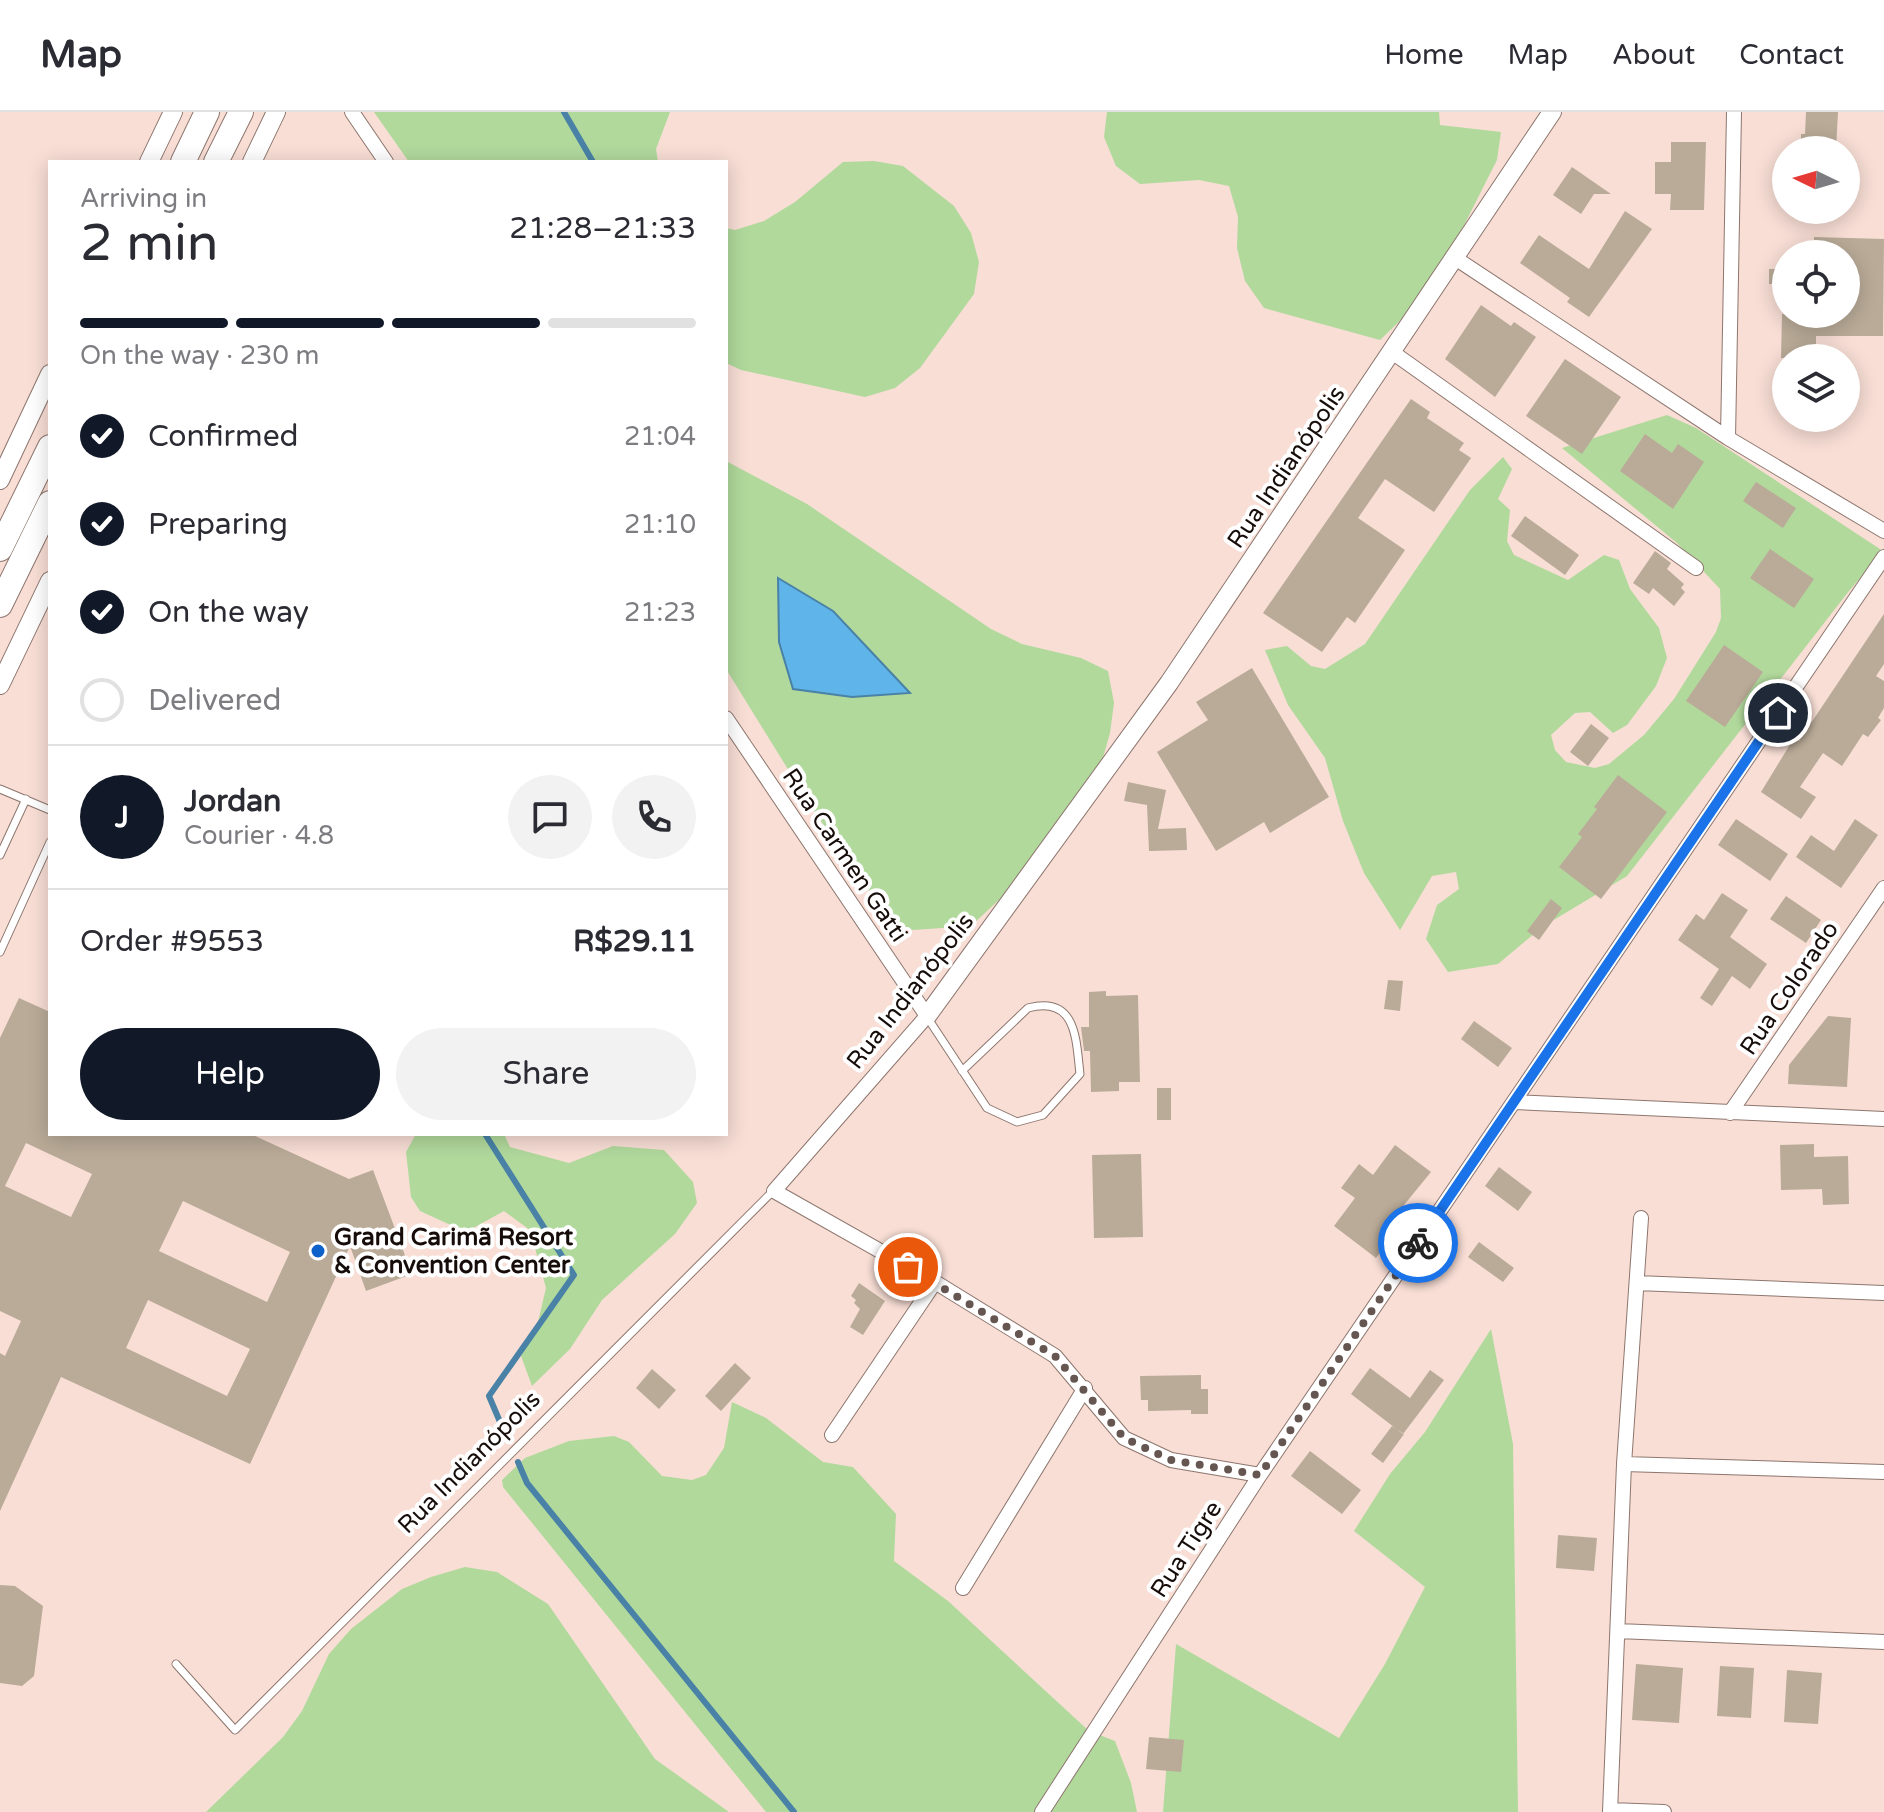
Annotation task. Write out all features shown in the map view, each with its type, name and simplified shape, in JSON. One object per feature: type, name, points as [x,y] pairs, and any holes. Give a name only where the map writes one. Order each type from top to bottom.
[{"type":"highway","points":[[184,160],[207,112]]},
{"type":"highway","points":[[217,160],[241,112]]},
{"type":"highway","points":[[0,549],[48,451]]},
{"type":"highway","points":[[0,605],[48,507]]},
{"type":"street","points":[[150,160],[173,112]]},
{"type":"street","points":[[253,160],[276,112]]},
{"type":"street","points":[[352,112],[385,160]]},
{"type":"street","name":"Rua Indianópolis","points":[[774,1191],[927,1016],[1169,683],[1552,112]]},
{"type":"street","points":[[1728,438],[1734,112]]},
{"type":"street","points":[[1455,258],[1728,438],[1884,531]]},
{"type":"street","points":[[1392,352],[1696,568]]},
{"type":"street","points":[[0,480],[6,450],[48,377]]},
{"type":"street","name":"Rua Tigre","points":[[1042,1812],[1260,1475],[1884,557]]},
{"type":"street","points":[[0,685],[48,585]]},
{"type":"street","name":"Rua Carmen Gatti","points":[[728,721],[927,1016]]},
{"type":"street","name":"Rua Colorado","points":[[1730,1113],[1884,888]]},
{"type":"street","points":[[1514,1102],[1884,1119]]},
{"type":"street","points":[[774,1191],[935,1282],[1055,1356],[1124,1438],[1171,1460],[1260,1475]]},
{"type":"street","points":[[1641,1218],[1624,1464],[1610,1811],[1664,1812]]},
{"type":"street","points":[[832,1435],[935,1282]]},
{"type":"street","points":[[1637,1283],[1884,1293]]},
{"type":"street","points":[[963,1588],[1085,1388]]},
{"type":"street","points":[[1624,1464],[1884,1472]]},
{"type":"street","points":[[1618,1631],[1884,1642]]},
{"type":"lane","points":[[0,789],[48,809]]},
{"type":"lane","points":[[0,855],[26,799]]},
{"type":"lane","points":[[0,952],[48,846]]},
{"type":"lane","points":[[927,1016],[962,1071],[987,1108],[1017,1122],[1043,1115],[1080,1074],[1075,1028],[1062,1011],[1041,1005],[1028,1008],[962,1071]]},
{"type":"lane","name":"Rua Indianópolis","points":[[176,1664],[235,1730],[774,1191]]},
{"type":"green space","points":[[374,112],[670,112],[656,149],[658,160],[408,160]]},
{"type":"green space","points":[[1107,112],[1439,112],[1440,125],[1501,132],[1497,160],[1455,243],[1406,315],[1380,340],[1264,308],[1245,281],[1237,248],[1238,217],[1229,186],[1199,180],[1140,184],[1116,166],[1104,137]]},
{"type":"green space","points":[[874,161],[903,166],[954,206],[971,233],[979,262],[974,294],[920,368],[895,388],[865,397],[741,370],[728,364],[728,228],[735,230],[764,221],[795,202],[843,162]]},
{"type":"green space","points":[[1667,415],[1696,428],[1883,551],[1627,876],[1542,927],[1498,964],[1448,972],[1426,939],[1437,905],[1459,889],[1456,872],[1432,876],[1400,930],[1364,873],[1343,821],[1325,758],[1288,705],[1265,650],[1287,646],[1311,666],[1325,669],[1365,644],[1470,490],[1503,457],[1512,469],[1498,499],[1510,510],[1507,541],[1514,555],[1568,580],[1604,555],[1619,560],[1630,589],[1659,628],[1667,658],[1656,686],[1627,725],[1613,733],[1590,712],[1575,713],[1551,735],[1555,750],[1566,762],[1595,768],[1609,764],[1644,735],[1674,699],[1716,632],[1721,618],[1720,589],[1677,543],[1562,448]]},
{"type":"green space","points":[[728,462],[807,504],[991,629],[1022,644],[1081,658],[1108,671],[1114,703],[1102,761],[1017,883],[971,926],[913,930],[901,926],[863,884],[728,672]]},
{"type":"green space","points":[[415,1136],[505,1136],[510,1147],[569,1163],[613,1146],[664,1150],[693,1182],[697,1203],[675,1234],[602,1300],[570,1349],[532,1386],[521,1356],[537,1326],[546,1288],[530,1230],[504,1211],[466,1232],[420,1211],[411,1197],[406,1152]]},
{"type":"green space","points":[[1491,1329],[1513,1444],[1518,1812],[1163,1812],[1176,1644],[1339,1738],[1385,1664],[1425,1587],[1354,1531],[1390,1474],[1425,1432]]},
{"type":"green space","points":[[732,1402],[766,1418],[823,1462],[853,1467],[896,1514],[894,1561],[948,1601],[1089,1731],[1115,1741],[1131,1783],[1137,1812],[766,1812],[503,1487],[502,1480],[525,1458],[569,1441],[614,1436],[629,1442],[662,1476],[692,1480],[706,1475],[724,1448]]},
{"type":"green space","points":[[465,1567],[497,1572],[548,1604],[655,1759],[729,1812],[206,1812],[283,1737],[302,1711],[329,1654],[351,1629],[402,1589]]},
{"type":"water","points":[[778,578],[833,611],[910,693],[852,697],[793,689],[779,642]]},
{"type":"building","points":[[1806,112],[1838,112],[1837,136],[1801,136],[1805,134]]},
{"type":"building","points":[[1671,142],[1706,142],[1704,210],[1670,210],[1671,194],[1655,194],[1655,162],[1671,162]]},
{"type":"building","points":[[1572,167],[1611,194],[1594,194],[1581,214],[1553,195]]},
{"type":"building","points":[[1625,211],[1652,229],[1589,317],[1567,302],[1570,298],[1520,263],[1539,235],[1589,269]]},
{"type":"building","points":[[1814,237],[1884,239],[1883,336],[1816,336],[1816,344],[1781,344],[1782,328],[1860,328],[1860,240],[1814,240]]},
{"type":"building","points":[[1769,269],[1772,269],[1772,284],[1769,284]]},
{"type":"building","points":[[1481,305],[1511,326],[1514,322],[1536,337],[1495,397],[1445,359]]},
{"type":"building","points":[[1565,359],[1621,397],[1582,454],[1526,416]]},
{"type":"building","points":[[1411,399],[1430,412],[1427,418],[1464,443],[1459,450],[1471,458],[1434,512],[1385,479],[1358,518],[1405,550],[1355,623],[1347,617],[1322,652],[1263,613]]},
{"type":"building","points":[[1645,434],[1672,453],[1678,444],[1704,462],[1673,509],[1620,471]]},
{"type":"building","points":[[1756,482],[1796,508],[1783,528],[1743,501]]},
{"type":"building","points":[[1525,516],[1579,555],[1565,575],[1511,536]]},
{"type":"building","points":[[1770,549],[1814,579],[1794,608],[1750,578]]},
{"type":"building","points":[[1655,551],[1671,563],[1667,569],[1684,584],[1681,588],[1685,592],[1674,606],[1653,588],[1649,594],[1633,583]]},
{"type":"building","points":[[1884,614],[1884,664],[1876,676],[1884,681],[1884,708],[1878,718],[1881,720],[1868,737],[1863,734],[1842,766],[1823,753],[1800,787],[1816,797],[1801,819],[1761,792],[1794,738],[1799,741]]},
{"type":"building","points":[[1724,645],[1763,672],[1725,727],[1686,701]]},
{"type":"building","points":[[1252,668],[1329,797],[1270,833],[1264,822],[1216,851],[1157,752],[1208,720],[1196,702]]},
{"type":"building","points":[[1591,724],[1609,738],[1588,766],[1570,752]]},
{"type":"building","points":[[1618,775],[1667,812],[1601,899],[1559,867],[1582,837],[1578,834]]},
{"type":"building","points":[[1128,782],[1166,790],[1158,829],[1186,828],[1187,850],[1149,851],[1147,805],[1124,801]]},
{"type":"building","points":[[1736,819],[1788,854],[1770,881],[1718,845]]},
{"type":"building","points":[[1855,819],[1878,835],[1841,888],[1796,857],[1811,835],[1834,851]]},
{"type":"building","points":[[1722,893],[1748,910],[1730,937],[1767,964],[1750,989],[1732,976],[1712,1006],[1700,998],[1719,969],[1678,940],[1696,914],[1704,920]]},
{"type":"building","points":[[1786,896],[1821,920],[1806,943],[1770,919]]},
{"type":"building","points":[[1551,899],[1562,908],[1539,940],[1527,931]]},
{"type":"building","points":[[1388,980],[1403,981],[1400,1011],[1384,1009]]},
{"type":"building","points":[[1106,991],[1106,996],[1138,995],[1140,1082],[1119,1082],[1119,1091],[1091,1092],[1090,1051],[1084,1051],[1081,1027],[1089,1027],[1089,992]]},
{"type":"building","name":"Grand Carimã Resort & Convention Center","points":[[19,998],[48,1011],[48,1136],[255,1136],[349,1179],[373,1170],[412,1274],[366,1291],[350,1246],[250,1464],[61,1377],[0,1511],[0,1353],[5,1356],[21,1321],[0,1311],[0,1038]],"holes":[[[26,1143],[92,1174],[71,1217],[5,1186]],[[183,1201],[290,1252],[267,1302],[159,1251]],[[148,1300],[250,1349],[227,1396],[126,1348]]]},
{"type":"building","points":[[1828,1016],[1851,1018],[1847,1087],[1788,1084],[1789,1065]]},
{"type":"building","points":[[1474,1021],[1512,1048],[1498,1067],[1461,1039]]},
{"type":"building","points":[[1157,1088],[1171,1088],[1171,1120],[1157,1120]]},
{"type":"building","points":[[1814,1144],[1814,1157],[1848,1156],[1849,1204],[1823,1205],[1822,1189],[1781,1190],[1780,1145]]},
{"type":"building","points":[[1395,1145],[1431,1172],[1386,1227],[1395,1233],[1376,1258],[1334,1226],[1355,1198],[1341,1188],[1359,1164],[1373,1175]]},
{"type":"building","points":[[1141,1154],[1143,1237],[1094,1238],[1092,1155]]},
{"type":"building","points":[[1499,1167],[1532,1192],[1518,1211],[1485,1186]]},
{"type":"building","points":[[1479,1242],[1514,1268],[1503,1282],[1468,1257]]},
{"type":"building","points":[[859,1283],[885,1301],[863,1335],[850,1327],[860,1309],[851,1296]]},
{"type":"building","points":[[735,1363],[751,1378],[721,1411],[705,1396]]},
{"type":"building","points":[[1370,1368],[1410,1398],[1430,1370],[1444,1380],[1403,1434],[1351,1394]]},
{"type":"building","points":[[652,1369],[676,1390],[659,1409],[636,1388]]},
{"type":"building","points":[[1201,1375],[1201,1389],[1208,1389],[1208,1414],[1191,1414],[1191,1410],[1148,1411],[1148,1400],[1141,1400],[1140,1376]]},
{"type":"building","points":[[1392,1426],[1404,1434],[1383,1463],[1371,1454]]},
{"type":"building","points":[[1310,1451],[1361,1490],[1342,1514],[1291,1476]]},
{"type":"building","points":[[1558,1535],[1597,1538],[1594,1571],[1556,1568]]},
{"type":"building","points":[[0,1585],[15,1586],[43,1606],[34,1676],[22,1686],[0,1683]]},
{"type":"building","points":[[1636,1664],[1683,1668],[1679,1723],[1632,1720]]},
{"type":"building","points":[[1720,1666],[1754,1668],[1751,1718],[1717,1716]]},
{"type":"building","points":[[1787,1670],[1822,1673],[1818,1724],[1784,1722]]},
{"type":"building","points":[[1149,1737],[1184,1740],[1181,1772],[1146,1769]]},
{"type":"waterway","points":[[564,112],[592,160]]},
{"type":"waterway","points":[[486,1136],[574,1275],[489,1396],[503,1429]]},
{"type":"waterway","points":[[518,1462],[527,1483],[794,1812]]},
{"type":"way so far","points":[[908,1267],[1055,1356],[1124,1438],[1171,1460],[1260,1475],[1418,1243]]},
{"type":"place","name":"Grand Carimã Resort & Convention Center","points":[[318,1251]]},
{"type":"route","points":[[1418,1243],[1778,713]]}]
